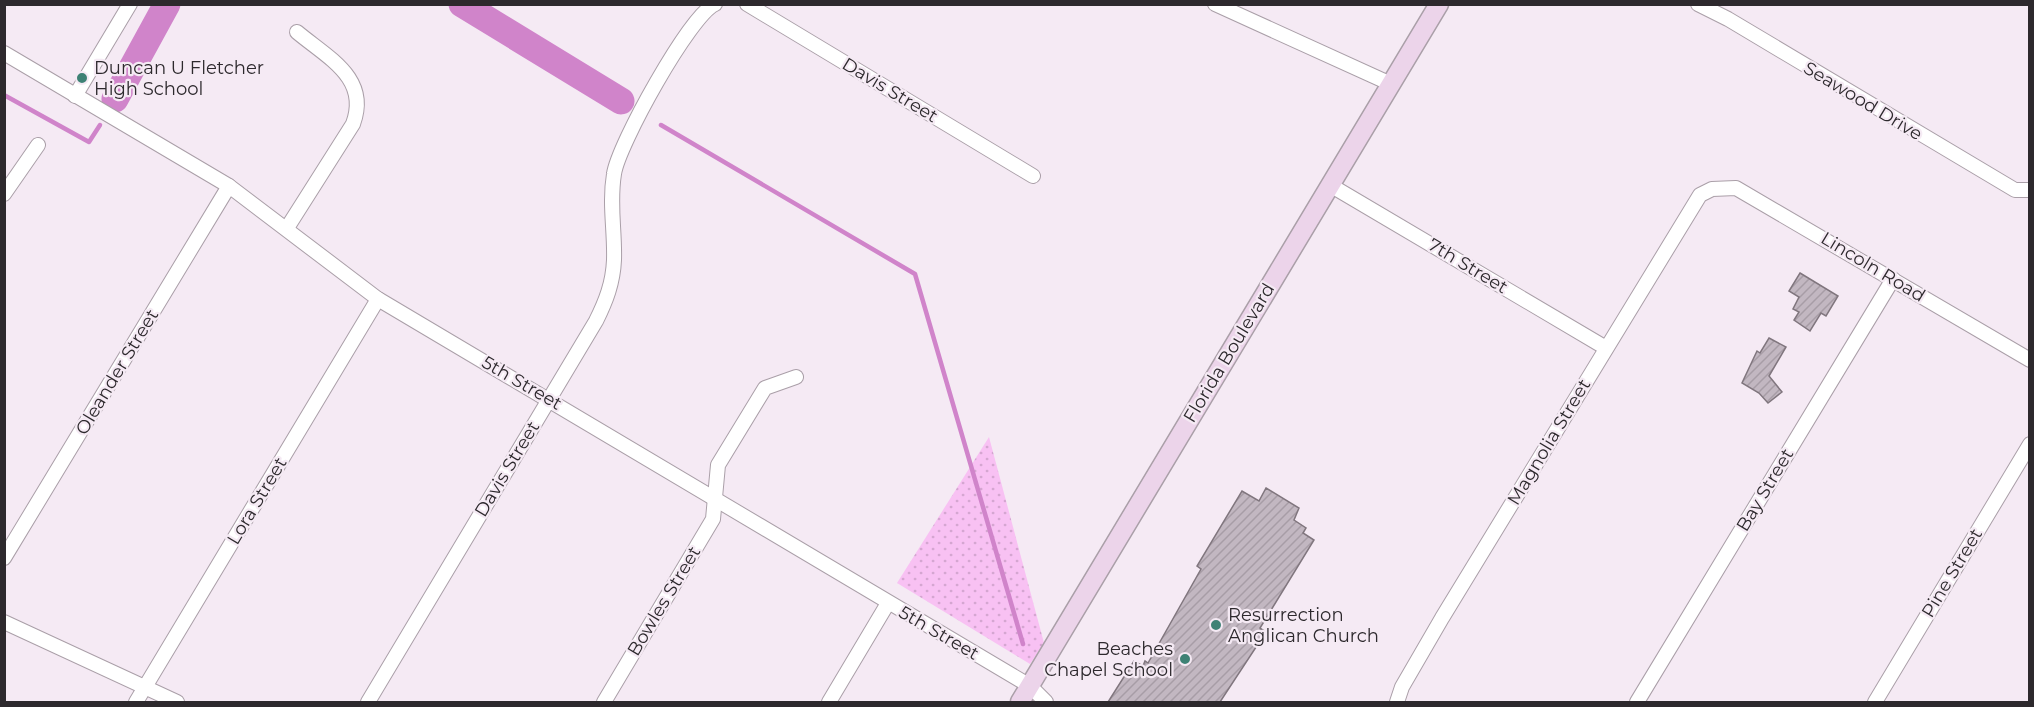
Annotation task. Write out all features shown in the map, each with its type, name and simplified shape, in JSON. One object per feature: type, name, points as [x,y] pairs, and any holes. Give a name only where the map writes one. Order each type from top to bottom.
[{"type":"street","points":[[75,96],[130,4]]},
{"type":"street","name":"Davis Street","points":[[368,702],[609,294],[614,261],[610,203],[614,172],[626,138],[696,19],[715,4]]},
{"type":"street","name":"Davis Street","points":[[747,4],[1033,176]]},
{"type":"street","points":[[1215,4],[1391,84]]},
{"type":"street","name":"Florida Boulevard","points":[[1020,702],[1439,4]]},
{"type":"street","name":"Seawood Drive","points":[[1698,4],[1728,19],[2015,190],[2030,190]]},
{"type":"street","points":[[287,228],[348,133],[358,110],[358,93],[353,81],[297,32]]},
{"type":"street","name":"5th Street","points":[[4,53],[228,186],[287,228],[378,299],[1030,686],[1046,702]]},
{"type":"street","points":[[4,194],[38,145]]},
{"type":"street","name":"7th Street","points":[[1330,185],[1606,348]]},
{"type":"street","name":"Oleander Street","points":[[4,558],[228,186]]},
{"type":"street","name":"Lincoln Road","points":[[1712,189],[1736,188],[2030,360]]},
{"type":"street","name":"Magnolia Street","points":[[1397,702],[1402,687],[1436,627],[1691,206],[1700,195],[1712,189]]},
{"type":"street","name":"Bay Street","points":[[1637,702],[1893,279]]},
{"type":"street","name":"Lora Street","points":[[136,702],[378,299]]},
{"type":"street","name":"Bowles Street","points":[[604,702],[712,519],[718,465],[765,388],[796,377]]},
{"type":"street","name":"Pine Street","points":[[1875,702],[2030,444]]},
{"type":"street","points":[[829,702],[888,603]]},
{"type":"street","points":[[4,622],[177,702]]},
{"type":"shaded area","points":[[989,437],[1044,643],[1030,664],[897,583]]},
{"type":"building","points":[[1800,273],[1838,296],[1826,316],[1821,313],[1810,331],[1794,320],[1799,312],[1793,309],[1799,297],[1789,291]]},
{"type":"building","points":[[1769,338],[1786,347],[1769,376],[1782,392],[1768,403],[1759,393],[1742,383],[1757,351],[1760,353]]},
{"type":"building","points":[[1266,488],[1299,508],[1294,520],[1306,528],[1303,533],[1314,540],[1260,628],[1266,632],[1220,702],[1108,702],[1134,661],[1143,666],[1145,661],[1148,663],[1201,569],[1197,566],[1242,491],[1259,501]]},
{"type":"waterway","points":[[115,99],[167,4]]},
{"type":"waterway","points":[[462,4],[621,101]]},
{"type":"waterway","points":[[4,95],[89,142],[100,125]]},
{"type":"waterway","points":[[661,125],[915,274],[1023,644]]},
{"type":"place","name":"Duncan U Fletcher High School","points":[[82,78]]},
{"type":"place","name":"Resurrection Anglican Church","points":[[1216,625]]},
{"type":"place","name":"Beaches Chapel School","points":[[1185,659]]}]
